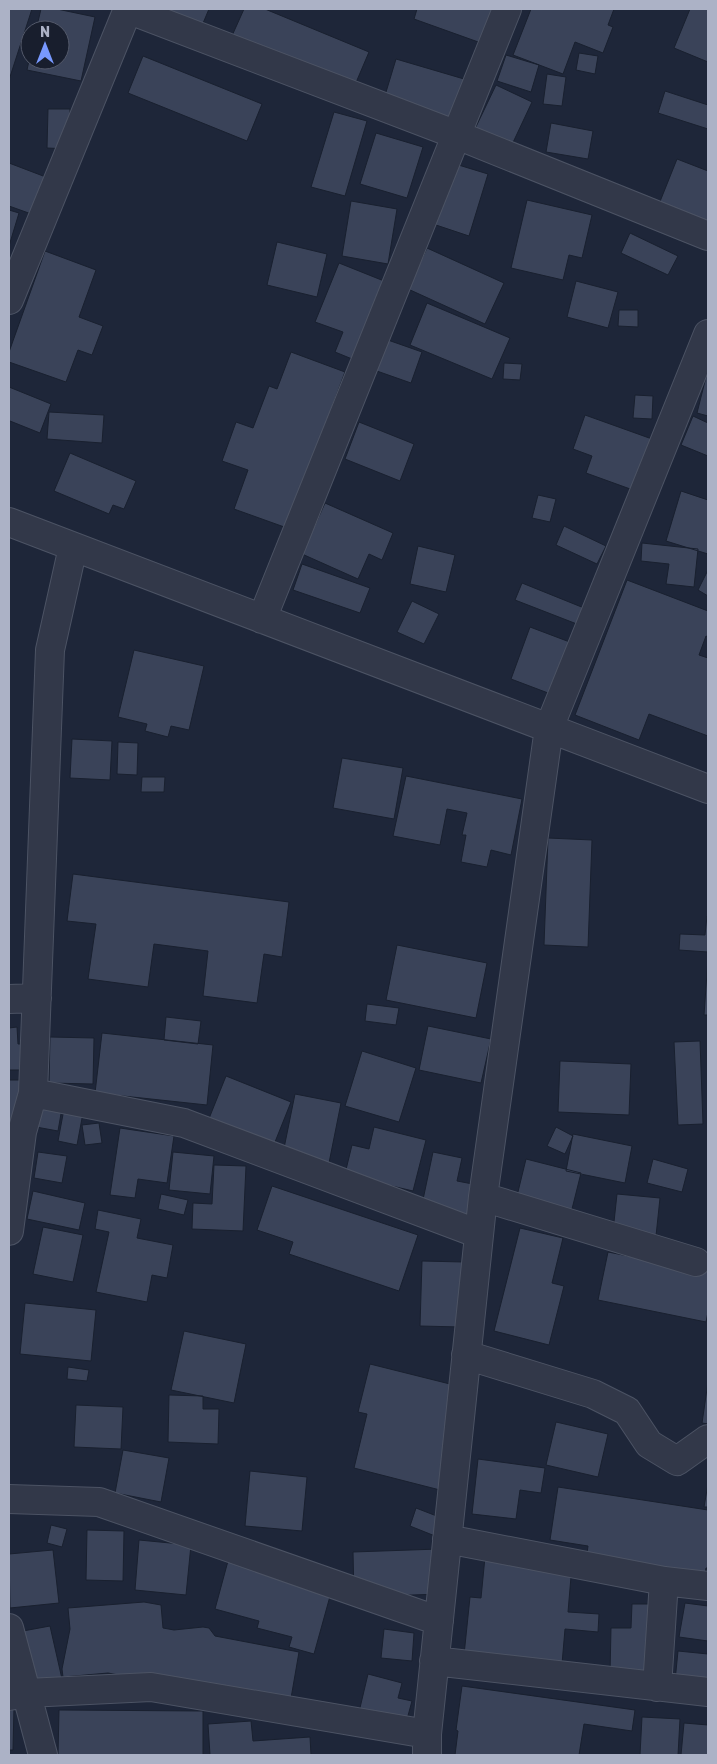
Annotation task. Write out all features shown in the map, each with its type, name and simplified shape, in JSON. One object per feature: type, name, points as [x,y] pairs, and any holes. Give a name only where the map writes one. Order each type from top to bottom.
[{"type":"street","points":[[9,300],[128,9],[457,134],[708,236]]},
{"type":"street","points":[[262,619],[507,9]]},
{"type":"street","points":[[18,1695],[151,1686],[427,1745],[434,1661],[483,1197],[549,728],[708,334]]},
{"type":"street","points":[[9,522],[708,789]]},
{"type":"street","points":[[9,1231],[15,1132],[33,1093],[50,650],[73,547]]},
{"type":"street","points":[[9,998],[37,998]]},
{"type":"street","points":[[33,1093],[184,1123],[479,1234]]},
{"type":"street","points":[[483,1197],[696,1262]]},
{"type":"street","points":[[466,1356],[592,1394],[627,1411],[649,1444],[677,1461],[708,1438]]},
{"type":"street","points":[[9,1499],[99,1502],[439,1621]]},
{"type":"street","points":[[447,1539],[664,1580],[708,1586]]},
{"type":"street","points":[[657,1686],[664,1580]]},
{"type":"street","points":[[9,1628],[18,1695],[43,1755]]},
{"type":"street","points":[[434,1661],[708,1692]]},
{"type":"building","points":[[9,9],[32,9],[28,20],[20,20],[20,46],[9,80]]},
{"type":"building","points":[[41,9],[57,9],[95,17],[81,81],[27,70],[70,70],[70,20],[38,20]]},
{"type":"building","points":[[153,9],[209,9],[201,28]]},
{"type":"building","points":[[244,9],[265,9],[369,52],[349,99],[231,38]]},
{"type":"building","points":[[417,9],[509,9],[495,48],[414,19]]},
{"type":"building","points":[[531,9],[614,9],[608,25],[613,27],[603,53],[575,42],[563,74],[513,55]]},
{"type":"building","points":[[690,9],[708,9],[708,62],[674,48]]},
{"type":"building","points":[[579,53],[598,56],[595,74],[576,70]]},
{"type":"building","points":[[506,55],[539,65],[531,92],[497,81]]},
{"type":"building","points":[[143,56],[262,104],[247,141],[128,93]]},
{"type":"building","points":[[396,59],[464,79],[451,122],[383,102]]},
{"type":"building","points":[[547,74],[566,77],[562,106],[543,104]]},
{"type":"building","points":[[496,85],[532,102],[509,151],[473,133]]},
{"type":"building","points":[[665,91],[708,105],[708,129],[658,113]]},
{"type":"building","points":[[48,109],[70,109],[70,149],[47,148]]},
{"type":"building","points":[[334,112],[367,121],[345,196],[311,187]]},
{"type":"building","points":[[551,123],[593,131],[588,159],[546,152]]},
{"type":"building","points":[[376,133],[423,147],[407,198],[360,184]]},
{"type":"building","points":[[677,159],[708,171],[708,223],[659,204]]},
{"type":"building","points":[[9,163],[51,179],[37,216],[9,206]]},
{"type":"building","points":[[452,163],[488,174],[469,236],[433,224]]},
{"type":"building","points":[[527,200],[592,215],[582,258],[569,255],[563,280],[511,268]]},
{"type":"building","points":[[351,201],[397,209],[388,264],[342,256]]},
{"type":"building","points":[[9,210],[19,213],[9,246]]},
{"type":"building","points":[[630,233],[678,256],[668,275],[621,253]]},
{"type":"building","points":[[277,242],[327,254],[317,297],[267,285]]},
{"type":"building","points":[[427,248],[504,283],[485,324],[408,289]]},
{"type":"building","points":[[45,251],[96,270],[79,317],[103,326],[92,355],[78,350],[66,382],[9,362],[9,352]]},
{"type":"building","points":[[339,263],[389,283],[357,361],[335,352],[343,332],[315,322]]},
{"type":"building","points":[[576,281],[618,292],[608,328],[567,317]]},
{"type":"building","points":[[427,303],[510,338],[492,379],[410,345]]},
{"type":"building","points":[[619,310],[638,310],[638,327],[618,326]]},
{"type":"building","points":[[385,339],[422,352],[411,383],[374,370]]},
{"type":"building","points":[[291,352],[345,372],[287,528],[234,509],[248,470],[222,461],[236,422],[253,428],[269,386],[277,389]]},
{"type":"building","points":[[504,363],[522,364],[520,380],[503,379]]},
{"type":"building","points":[[708,369],[708,416],[697,413]]},
{"type":"building","points":[[9,387],[51,404],[40,433],[10,421],[9,423]]},
{"type":"building","points":[[635,395],[653,396],[652,419],[633,418]]},
{"type":"building","points":[[49,412],[104,415],[102,443],[47,439]]},
{"type":"building","points":[[585,415],[652,439],[633,490],[586,473],[592,456],[573,449]]},
{"type":"building","points":[[693,416],[708,423],[708,456],[681,445]]},
{"type":"building","points":[[359,422],[414,444],[400,481],[345,459]]},
{"type":"building","points":[[70,453],[136,481],[124,509],[113,505],[109,514],[54,491]]},
{"type":"building","points":[[681,491],[708,500],[708,554],[666,541]]},
{"type":"building","points":[[538,495],[556,499],[550,522],[532,518]]},
{"type":"building","points":[[325,503],[393,533],[382,560],[369,554],[358,579],[302,554]]},
{"type":"building","points":[[564,526],[606,546],[597,564],[556,545]]},
{"type":"building","points":[[642,543],[698,549],[694,587],[666,584],[669,564],[641,561]]},
{"type":"building","points":[[418,546],[455,555],[446,592],[410,584]]},
{"type":"building","points":[[302,564],[370,588],[360,613],[293,590]]},
{"type":"building","points":[[708,570],[708,596],[698,590]]},
{"type":"building","points":[[627,580],[708,611],[708,637],[706,636],[699,655],[708,658],[708,736],[649,714],[639,740],[575,715]]},
{"type":"building","points":[[522,583],[589,610],[582,626],[515,600]]},
{"type":"building","points":[[412,601],[439,614],[424,644],[397,632]]},
{"type":"building","points":[[530,627],[575,644],[556,696],[511,679]]},
{"type":"building","points":[[134,650],[204,666],[189,730],[171,726],[168,737],[145,731],[147,724],[118,717]]},
{"type":"building","points":[[72,739],[112,741],[110,780],[70,778]]},
{"type":"building","points":[[118,742],[138,743],[137,775],[117,774]]},
{"type":"building","points":[[342,758],[403,768],[394,819],[333,808]]},
{"type":"building","points":[[406,776],[522,799],[511,855],[491,850],[487,867],[461,862],[466,835],[462,835],[467,813],[447,809],[440,845],[393,836]]},
{"type":"building","points":[[142,777],[165,777],[164,792],[141,792]]},
{"type":"building","points":[[548,838],[592,840],[588,947],[544,945]]},
{"type":"building","points":[[73,874],[289,902],[282,957],[264,954],[257,1003],[203,996],[208,951],[154,944],[148,987],[88,979],[96,924],[67,921]]},
{"type":"building","points":[[707,916],[708,952],[679,950],[680,934],[705,935]]},
{"type":"building","points":[[397,945],[487,963],[476,1018],[386,1000]]},
{"type":"building","points":[[708,959],[708,1015],[704,1015]]},
{"type":"building","points":[[367,1004],[399,1008],[396,1025],[365,1021]]},
{"type":"building","points":[[166,1017],[201,1021],[198,1044],[164,1040]]},
{"type":"building","points":[[428,1026],[491,1039],[481,1083],[419,1070]]},
{"type":"building","points":[[17,1027],[18,1044],[30,1044],[31,1070],[9,1070],[9,1028]]},
{"type":"building","points":[[102,1033],[213,1045],[207,1105],[95,1093]]},
{"type":"building","points":[[50,1037],[94,1038],[93,1084],[49,1083]]},
{"type":"building","points":[[700,1041],[703,1124],[678,1125],[674,1042]]},
{"type":"building","points":[[362,1051],[416,1068],[399,1122],[345,1106]]},
{"type":"building","points":[[560,1061],[631,1064],[629,1115],[558,1112]]},
{"type":"building","points":[[226,1076],[291,1102],[271,1152],[206,1126]]},
{"type":"building","points":[[9,1080],[25,1080],[9,1132]]},
{"type":"building","points":[[295,1094],[341,1103],[328,1168],[282,1158]]},
{"type":"building","points":[[40,1104],[62,1108],[58,1131],[36,1127]]},
{"type":"building","points":[[64,1109],[83,1113],[77,1145],[58,1141]]},
{"type":"building","points":[[99,1123],[102,1143],[85,1145],[82,1125]]},
{"type":"building","points":[[374,1127],[426,1140],[413,1191],[375,1182],[342,1186],[352,1145],[369,1149]]},
{"type":"building","points":[[556,1127],[573,1136],[565,1154],[547,1146]]},
{"type":"building","points":[[120,1128],[174,1136],[167,1183],[138,1179],[135,1198],[110,1195]]},
{"type":"building","points":[[573,1134],[632,1146],[625,1183],[566,1171]]},
{"type":"building","points":[[38,1152],[67,1156],[62,1183],[34,1178]]},
{"type":"building","points":[[173,1152],[214,1156],[210,1194],[169,1190]]},
{"type":"building","points":[[433,1152],[462,1158],[457,1181],[478,1185],[470,1225],[420,1214]]},
{"type":"building","points":[[526,1159],[581,1173],[571,1213],[516,1200]]},
{"type":"building","points":[[653,1159],[688,1169],[682,1192],[647,1183]]},
{"type":"building","points":[[214,1165],[246,1166],[243,1231],[192,1229],[193,1203],[212,1204]]},
{"type":"building","points":[[272,1186],[418,1235],[399,1291],[289,1254],[293,1242],[257,1230]]},
{"type":"building","points":[[33,1191],[85,1203],[79,1230],[27,1219]]},
{"type":"building","points":[[161,1194],[188,1200],[184,1215],[158,1209]]},
{"type":"building","points":[[617,1194],[660,1198],[656,1236],[613,1231]]},
{"type":"building","points":[[98,1210],[141,1219],[137,1238],[173,1245],[167,1278],[152,1275],[147,1302],[96,1292],[109,1232],[95,1229]]},
{"type":"building","points":[[43,1227],[83,1235],[73,1282],[33,1274]]},
{"type":"building","points":[[520,1228],[563,1238],[552,1283],[564,1286],[549,1345],[494,1331]]},
{"type":"building","points":[[608,1252],[708,1272],[708,1312],[706,1322],[598,1300]]},
{"type":"building","points":[[422,1261],[463,1262],[461,1327],[420,1326]]},
{"type":"building","points":[[25,1303],[96,1310],[91,1361],[20,1354]]},
{"type":"building","points":[[184,1331],[246,1344],[234,1403],[171,1390]]},
{"type":"building","points":[[370,1364],[466,1388],[440,1490],[354,1468],[367,1414],[358,1412]]},
{"type":"building","points":[[68,1367],[89,1370],[87,1381],[67,1379]]},
{"type":"building","points":[[708,1382],[708,1424],[702,1423]]},
{"type":"building","points":[[169,1395],[203,1396],[203,1409],[219,1409],[218,1444],[168,1442]]},
{"type":"building","points":[[76,1405],[123,1407],[121,1449],[74,1447]]},
{"type":"building","points":[[556,1422],[608,1434],[598,1477],[546,1465]]},
{"type":"building","points":[[123,1450],[169,1458],[161,1502],[115,1493]]},
{"type":"building","points":[[478,1459],[545,1468],[541,1493],[520,1490],[516,1519],[472,1514]]},
{"type":"building","points":[[250,1471],[307,1477],[302,1531],[245,1526]]},
{"type":"building","points":[[708,1484],[708,1507],[704,1507]]},
{"type":"building","points":[[558,1487],[708,1510],[708,1568],[706,1568],[704,1580],[586,1561],[588,1546],[550,1540]]},
{"type":"building","points":[[416,1508],[447,1520],[440,1538],[410,1526]]},
{"type":"building","points":[[51,1525],[67,1529],[62,1547],[47,1543]]},
{"type":"building","points":[[87,1530],[124,1531],[123,1581],[86,1580]]},
{"type":"building","points":[[139,1540],[191,1545],[186,1595],[135,1590]]},
{"type":"building","points":[[439,1549],[441,1594],[354,1597],[353,1552]]},
{"type":"building","points":[[53,1550],[59,1603],[10,1608],[9,1554]]},
{"type":"building","points":[[485,1557],[572,1565],[568,1612],[599,1614],[598,1632],[565,1629],[562,1664],[464,1655],[470,1597],[481,1598]]},
{"type":"building","points":[[228,1561],[332,1589],[314,1654],[289,1647],[292,1637],[257,1628],[259,1621],[215,1609]]},
{"type":"building","points":[[144,1602],[161,1605],[163,1628],[174,1630],[209,1628],[215,1636],[299,1652],[290,1704],[174,1688],[176,1677],[152,1681],[108,1673],[63,1677],[62,1669],[70,1629],[68,1608]]},
{"type":"building","points":[[685,1603],[708,1606],[708,1641],[679,1637]]},
{"type":"building","points":[[632,1604],[657,1604],[656,1675],[610,1674],[611,1628],[631,1628]]},
{"type":"building","points":[[50,1626],[62,1679],[35,1685],[23,1631]]},
{"type":"building","points":[[384,1629],[414,1633],[412,1661],[381,1658]]},
{"type":"building","points":[[678,1651],[708,1654],[708,1694],[674,1691]]},
{"type":"building","points":[[368,1674],[402,1683],[398,1698],[412,1701],[406,1723],[359,1712]]},
{"type":"building","points":[[462,1686],[635,1710],[632,1731],[584,1724],[579,1755],[455,1755],[458,1731],[456,1730]]},
{"type":"building","points":[[9,1706],[14,1706],[13,1750],[9,1750]]},
{"type":"building","points":[[59,1710],[203,1711],[203,1755],[58,1755]]},
{"type":"building","points":[[642,1717],[680,1719],[678,1755],[640,1755]]},
{"type":"building","points":[[251,1721],[253,1741],[310,1737],[311,1755],[210,1755],[208,1724]]},
{"type":"building","points":[[684,1723],[708,1725],[708,1755],[681,1755]]}]
